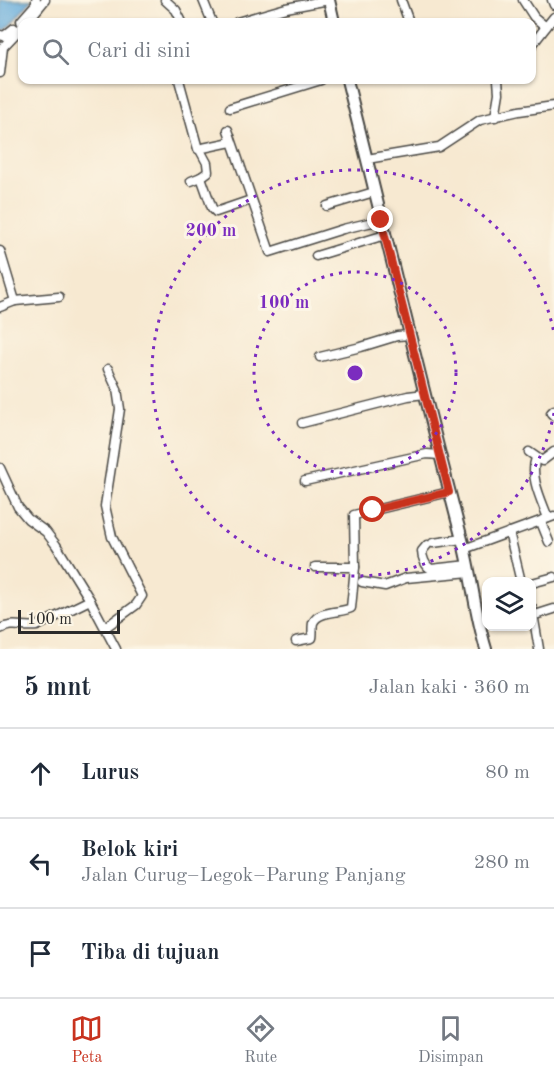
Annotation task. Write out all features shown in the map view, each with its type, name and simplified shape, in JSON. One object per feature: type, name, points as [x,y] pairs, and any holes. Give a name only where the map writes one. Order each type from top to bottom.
[{"type":"main road","points":[[329,0],[333,18]]},
{"type":"main road","points":[[348,84],[482,620]]},
{"type":"main road","points":[[484,631],[486,649]]},
{"type":"street","points":[[26,18],[36,4],[36,0]]},
{"type":"street","points":[[28,18],[45,0]]},
{"type":"street","points":[[165,0],[176,10],[180,18]]},
{"type":"street","points":[[203,0],[210,18]]},
{"type":"street","points":[[251,18],[286,8],[329,0]]},
{"type":"street","points":[[401,0],[408,18]]},
{"type":"street","points":[[523,0],[535,18]]},
{"type":"street","points":[[552,0],[554,5]]},
{"type":"street","points":[[536,39],[554,17]]},
{"type":"street","points":[[536,19],[546,27]]},
{"type":"street","points":[[0,35],[9,34],[18,27]]},
{"type":"street","points":[[0,73],[3,47],[18,29]]},
{"type":"street","points":[[180,84],[197,148],[209,169],[207,174],[191,181]]},
{"type":"street","points":[[230,108],[308,84]]},
{"type":"street","points":[[495,117],[498,84]]},
{"type":"street","points":[[367,159],[444,145],[473,123],[554,106]]},
{"type":"street","points":[[228,130],[270,252],[343,229],[381,220]]},
{"type":"street","points":[[200,150],[231,142]]},
{"type":"street","points":[[201,177],[212,208],[216,212],[251,200]]},
{"type":"street","points":[[327,206],[374,192]]},
{"type":"street","points":[[316,256],[385,235]]},
{"type":"street","points":[[0,251],[15,301]]},
{"type":"street","points":[[0,307],[15,301],[59,297]]},
{"type":"street","points":[[320,357],[397,336],[410,335]]},
{"type":"street","points":[[106,627],[136,605],[142,596],[112,537],[106,519],[105,506],[120,409],[117,389],[108,369]]},
{"type":"street","points":[[302,423],[408,396],[425,394]]},
{"type":"street","points":[[554,410],[551,413],[554,416]]},
{"type":"street","points":[[549,542],[548,519],[535,478],[533,455],[544,460],[554,452]]},
{"type":"street","points":[[305,481],[427,454],[439,455]]},
{"type":"street","points":[[0,468],[18,507],[57,545],[106,627],[116,649]]},
{"type":"street","points":[[296,641],[312,638],[313,622],[316,619],[327,613],[351,608],[355,567],[354,515],[449,492]]},
{"type":"street","points":[[469,568],[431,569],[426,564],[422,551],[430,544],[463,544],[548,519]]},
{"type":"street","points":[[509,532],[520,577]]},
{"type":"street","points":[[315,567],[355,567]]},
{"type":"street","points":[[362,582],[385,586],[405,578],[469,568]]},
{"type":"street","points":[[536,582],[554,577]]},
{"type":"street","points":[[0,628],[12,624],[37,626],[90,600]]},
{"type":"street","points":[[536,615],[554,609]]},
{"type":"street","points":[[535,631],[539,649]]},
{"type":"water","points":[[0,0],[32,0],[5,31],[1,28]]},
{"type":"route","points":[[373,510],[449,492],[381,220]]}]
